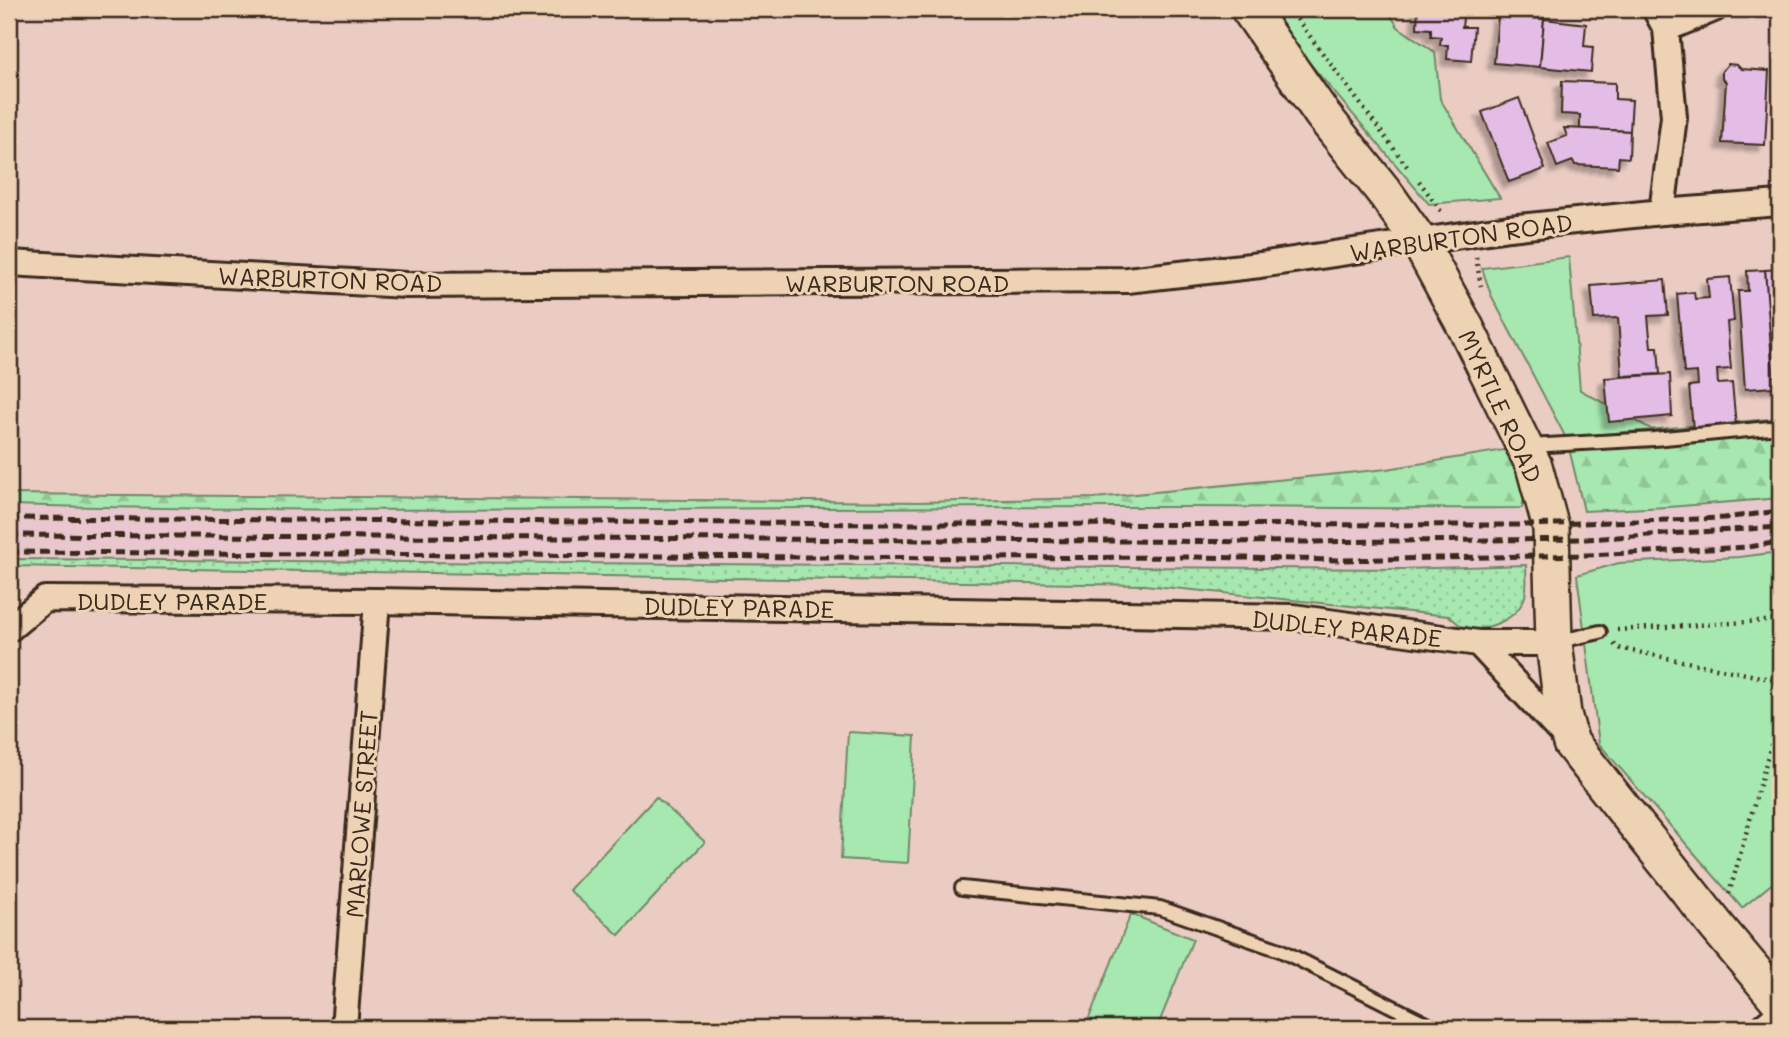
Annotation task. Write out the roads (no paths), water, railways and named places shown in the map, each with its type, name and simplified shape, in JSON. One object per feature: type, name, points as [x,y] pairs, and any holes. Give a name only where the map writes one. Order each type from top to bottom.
[{"type":"street","name":"MYRTLE ROAD","points":[[1249,9],[1322,114],[1385,193],[1419,241],[1526,447],[1551,528],[1554,643],[1563,715],[1571,743],[1780,1004]]},
{"type":"street","points":[[1662,212],[1674,117],[1661,19],[1714,9]]},
{"type":"street","name":"WARBURTON ROAD","points":[[9,263],[406,285],[1127,280],[1260,265],[1458,235],[1662,212],[1780,203]]},
{"type":"street","name":"DUDLEY PARADE","points":[[9,629],[45,599],[377,601],[1293,617],[1478,643],[1554,643]]},
{"type":"street","name":"MARLOWE STREET","points":[[344,1028],[377,601]]},
{"type":"street","name":"DUDLEY PARADE","points":[[1478,643],[1571,743]]},
{"type":"lane","points":[[1526,447],[1780,427]]},
{"type":"lane","points":[[1554,643],[1600,632]]},
{"type":"lane","points":[[962,888],[1160,908],[1280,950],[1435,1028]]},
{"type":"lane","points":[[1753,1028],[1780,1004]]},
{"type":"railway","points":[[9,518],[1525,525],[1724,518],[1780,511]]},
{"type":"railway","points":[[9,535],[1303,542],[1585,539],[1780,527]]},
{"type":"railway","points":[[9,552],[1195,557],[1339,560],[1587,555],[1748,547],[1780,542]]}]
